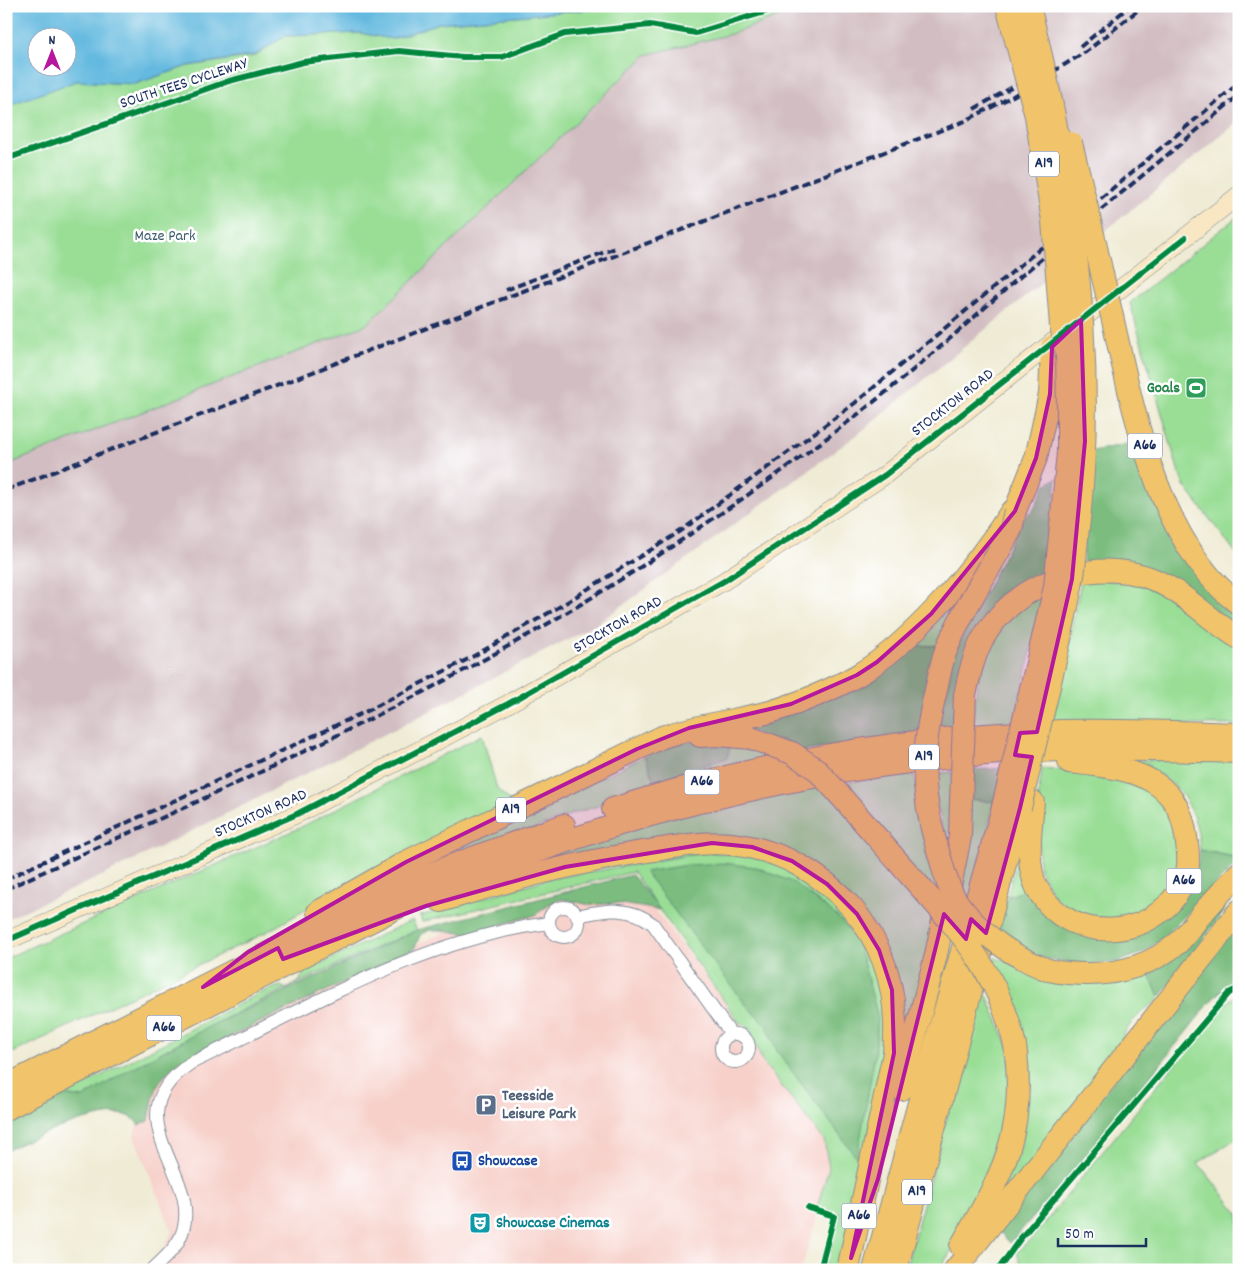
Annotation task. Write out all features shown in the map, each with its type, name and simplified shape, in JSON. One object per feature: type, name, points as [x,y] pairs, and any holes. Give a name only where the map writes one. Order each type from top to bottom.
[{"type":"highway","name":"A19","points":[[896,1270],[1018,807],[1055,587],[1068,452],[1067,356],[1061,326],[1053,221],[1036,116],[1007,6]]},
{"type":"highway","name":"A19","points":[[1030,6],[1046,71],[1068,202],[1078,287],[1085,395],[1083,476],[1072,580],[1047,691]]},
{"type":"highway","name":"A66","points":[[1046,71],[1066,123],[1131,404],[1160,492],[1180,532],[1203,568],[1239,604]]},
{"type":"highway","name":"A19","points":[[1061,326],[1052,346],[1050,394],[1036,458],[1015,511],[1011,529],[956,627],[944,654],[929,720],[924,753],[924,784],[937,848],[946,880],[959,905],[998,945],[1022,960],[1048,970],[1073,975],[1097,975],[1140,965],[1163,954],[1179,942],[1239,873]]},
{"type":"highway","name":"A19","points":[[203,987],[248,952],[406,862],[662,737],[689,728],[791,704],[857,675],[877,662],[931,614],[993,540],[1010,512],[1015,511]]},
{"type":"highway","name":"A66","points":[[849,1264],[878,1179],[936,955],[960,837],[964,694],[972,663],[983,639],[1000,617],[1041,586],[1065,575],[1091,570],[1118,570],[1144,576],[1168,587],[1239,638]]},
{"type":"highway","name":"A66","points":[[1000,753],[1106,766],[1129,771],[1150,779],[1168,792],[1180,810],[1188,851],[1187,873],[1179,892],[1164,909],[1146,921],[1126,929],[1105,931],[1065,918],[1049,904],[1037,887],[1031,851],[1018,807],[1047,691]]},
{"type":"highway","name":"A66","points":[[6,1086],[395,890],[453,865],[553,829],[696,784],[822,757],[952,739],[1061,731],[1239,734]]},
{"type":"highway","name":"A19","points":[[618,760],[685,738],[718,735],[751,738],[792,753],[816,770],[957,930],[980,959],[994,983],[1005,1009],[1014,1044],[1018,1098],[1009,1151],[996,1184],[947,1270]]},
{"type":"highway","name":"A66","points":[[6,1109],[321,945],[454,882],[638,817],[782,783],[840,772],[1000,753],[1118,749],[1239,752]]},
{"type":"highway","name":"A19","points":[[874,1270],[927,1075],[1018,807]]},
{"type":"highway","name":"A66","points":[[321,945],[426,906],[505,883],[580,864],[672,847],[712,843],[752,847],[772,853],[810,871],[843,898],[869,931],[887,969],[895,1011],[894,1053],[849,1264]]},
{"type":"highway","points":[[955,1270],[1239,911]]},
{"type":"main road","name":"STOCKTON ROAD","points":[[6,941],[297,814],[506,705],[724,581],[885,475],[1239,195]]},
{"type":"street","points":[[560,907],[570,908],[577,916],[578,925],[570,936],[556,935],[549,923],[552,913],[560,907]]},
{"type":"street","points":[[577,916],[618,910],[644,917],[653,924],[731,1034]]},
{"type":"street","points":[[152,1270],[169,1254],[179,1240],[185,1222],[183,1196],[159,1138],[157,1120],[162,1095],[173,1077],[190,1063],[408,960],[480,936],[518,926],[549,923]]},
{"type":"highlighted area","points":[[1081,320],[1085,441],[1072,579],[1037,732],[1020,733],[1015,755],[1032,757],[1020,808],[986,933],[971,919],[966,939],[944,914],[878,1179],[851,1258],[894,1053],[892,990],[879,950],[857,914],[827,884],[792,861],[752,847],[712,843],[565,867],[426,906],[283,959],[278,948],[203,987],[248,952],[406,862],[637,749],[689,728],[791,704],[857,675],[877,662],[931,614],[1015,511],[1036,458],[1050,394],[1052,347]]},
{"type":"shaded area","points":[[809,6],[1239,6],[1239,121],[857,435],[597,624],[405,724],[106,874],[6,919],[6,465],[366,325],[646,55],[731,34]]},
{"type":"shaded area","name":"Teesside Leisure Park","points":[[619,884],[648,900],[827,1140],[828,1181],[801,1270],[157,1270],[172,1231],[134,1136],[146,1087],[183,1053],[442,933],[529,905]]},
{"type":"green space","name":"Maze Park","points":[[625,6],[809,6],[731,34],[646,55],[366,325],[6,465],[6,106],[76,81],[135,84],[188,66],[255,56],[285,36],[360,33],[392,39],[439,23]]},
{"type":"green space","name":"Goals","points":[[1239,215],[1239,557],[1185,487],[1179,473],[1130,303]]},
{"type":"green space","points":[[1133,443],[1239,613],[1239,629],[1224,619],[1083,561],[1092,451]]},
{"type":"green space","points":[[1057,478],[1047,570],[1018,588],[955,727],[935,730],[950,660],[1022,520],[1035,507],[1045,485]]},
{"type":"green space","points":[[978,565],[939,646],[904,645]]},
{"type":"green space","points":[[1082,577],[1153,586],[1239,644],[1239,725],[1052,723]]},
{"type":"green space","points":[[1045,590],[1014,725],[972,728],[975,698],[981,669],[991,642],[1012,613]]},
{"type":"green space","points":[[904,645],[939,646],[918,733],[800,752],[746,729]]},
{"type":"green space","points":[[482,735],[497,789],[510,801],[350,885],[259,936],[6,1056],[6,958],[299,828]]},
{"type":"green space","points":[[693,740],[732,740],[727,758],[654,781],[645,756],[675,744]]},
{"type":"green space","points":[[732,740],[783,756],[672,783],[572,814],[415,875],[412,869],[645,756],[654,781]]},
{"type":"green space","points":[[1239,756],[1239,858],[1200,850],[1194,817],[1180,792],[1158,774],[1127,761]]},
{"type":"green space","points":[[1004,768],[995,802],[969,799],[968,770]]},
{"type":"green space","points":[[1042,768],[1118,776],[1145,784],[1167,804],[1183,865],[1166,899],[1127,922],[1082,917],[1054,896],[1039,868],[1038,802]]},
{"type":"green space","points":[[952,772],[948,854],[931,774]]},
{"type":"green space","points":[[914,775],[941,904],[839,783]]},
{"type":"green space","points":[[823,785],[936,920],[901,1060],[875,926],[761,845],[486,883],[579,844],[657,820]]},
{"type":"green space","points":[[969,799],[995,802],[969,900],[959,878]]},
{"type":"green space","points":[[1020,848],[1031,888],[1007,897]]},
{"type":"green space","points":[[1200,850],[1239,858],[1239,861],[1163,938],[1144,952],[1118,962],[1086,965],[1035,957],[997,934],[1007,897],[1031,888],[1104,938],[1195,880]]},
{"type":"green space","points":[[709,852],[751,856],[793,870],[853,919],[880,966],[889,1037],[840,1270],[824,1270],[840,1214],[817,1207],[829,1168],[824,1140],[762,1061],[750,1029],[739,1022],[633,872],[422,922],[420,916],[547,879]]},
{"type":"green space","points":[[723,863],[756,867],[794,883],[839,918],[857,939],[878,1017],[876,1048],[857,1158],[777,1051],[766,1025],[746,1005],[645,872],[687,865]]},
{"type":"green space","points":[[632,875],[660,910],[615,903],[591,905],[562,899],[553,902],[535,915],[467,934],[430,930],[420,935],[414,949],[183,1059],[167,1072],[158,1086],[149,1121],[139,1125],[131,1117],[120,1114],[105,1115],[68,1125],[6,1151],[6,1124],[64,1095],[83,1098],[125,1072],[210,1026],[417,930]]},
{"type":"green space","points":[[1216,904],[1225,910],[1160,997],[1146,970]]},
{"type":"green space","points":[[1239,919],[1239,978],[1216,995],[1087,1155],[1010,1243],[998,1230]]},
{"type":"green space","points":[[412,920],[417,930],[331,968],[293,985],[299,982],[304,972]]},
{"type":"green space","points":[[994,957],[1046,978],[1146,970],[1160,997],[1129,1025],[1123,1035],[1117,1053],[975,1236],[1025,1102],[991,970]]},
{"type":"green space","points":[[280,986],[286,989],[163,1051],[83,1099],[64,1095],[260,993]]},
{"type":"green space","points":[[983,986],[1009,1048],[1012,1114],[973,1217],[939,1270],[905,1270]]},
{"type":"green space","points":[[1239,993],[1239,1137],[1198,1163],[1239,1214],[1239,1270],[1022,1270],[1017,1252],[1034,1236],[1223,1005]]},
{"type":"water","points":[[6,6],[625,6],[439,23],[392,39],[360,33],[285,36],[255,55],[188,66],[135,84],[76,81],[6,106]]},
{"type":"railway","points":[[1080,47],[1130,6]]},
{"type":"railway","points":[[6,490],[965,121],[1013,96],[1087,51],[1143,6]]},
{"type":"railway","points":[[974,109],[1044,69]]},
{"type":"railway","points":[[6,879],[369,710],[472,657],[559,607],[681,531],[855,403],[1239,83]]},
{"type":"railway","points":[[6,889],[256,774],[421,693],[502,650],[581,604],[659,555],[729,508],[867,407],[933,353],[1028,270],[1239,95]]},
{"type":"railway","points":[[506,290],[618,247]]},
{"type":"cycle path","name":"SOUTH TEES CYCLEWAY","points":[[6,159],[229,81],[303,62],[399,51],[463,57],[502,57],[565,34],[650,25],[696,33],[784,6]]},
{"type":"cycle path","points":[[6,941],[297,814],[506,705],[724,581],[885,475],[1185,238]]},
{"type":"cycle path","points":[[998,1270],[1020,1239],[1229,993],[1239,988]]},
{"type":"cycle path","points":[[808,1208],[834,1216],[820,1270]]},
{"type":"place","name":"Goals","points":[[1196,388]]},
{"type":"place","name":"Teesside Leisure Park","points":[[486,1105]]},
{"type":"place","name":"Showcase","points":[[462,1161]]},
{"type":"place","name":"Showcase Cinemas","points":[[480,1223]]}]
